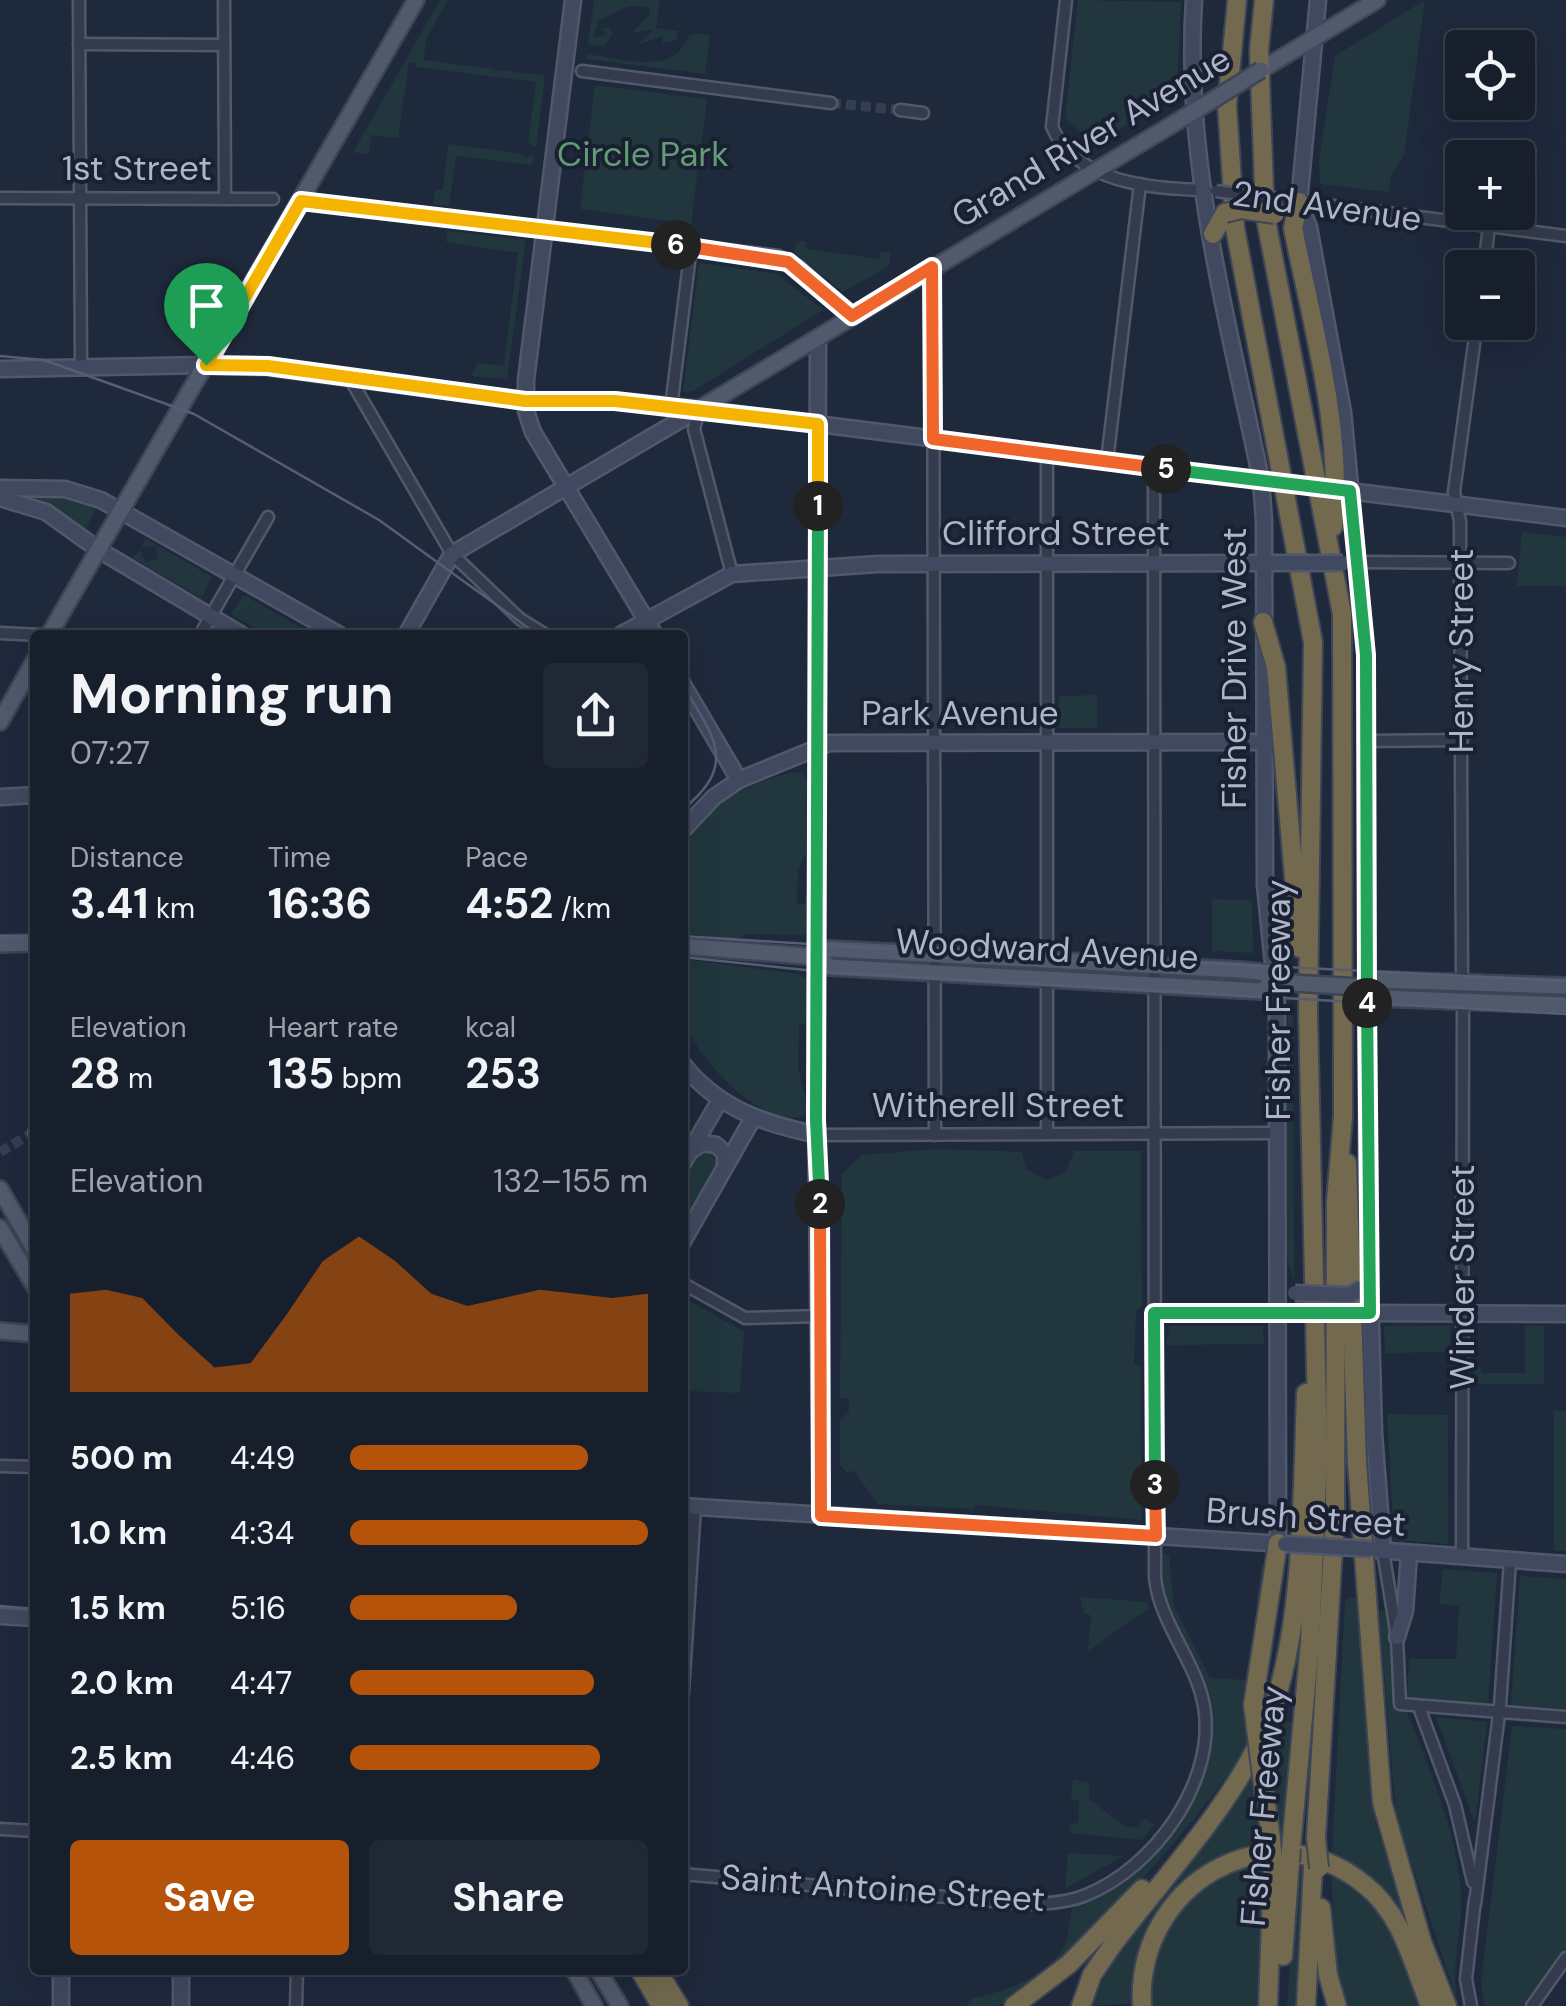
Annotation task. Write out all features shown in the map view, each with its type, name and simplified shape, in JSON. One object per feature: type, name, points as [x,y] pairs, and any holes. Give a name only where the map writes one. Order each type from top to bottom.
[{"type":"highway","name":"Fisher Freeway","points":[[1264,0],[1258,50],[1265,215],[1342,614],[1343,1116],[1336,1200],[1333,1602],[1306,2006]]},
{"type":"highway","points":[[1258,50],[1271,35],[1277,0]]},
{"type":"highway","name":"Fisher Freeway","points":[[1235,3],[1227,105],[1235,228],[1313,642],[1308,1012],[1318,1454],[1310,1642],[1285,1857],[1279,2006]]},
{"type":"highway","points":[[1299,202],[1293,228],[1330,426],[1336,498],[1331,544]]},
{"type":"highway","points":[[1213,234],[1225,213],[1241,209],[1277,207],[1293,228]]},
{"type":"highway","points":[[1263,622],[1276,667],[1308,1012]]},
{"type":"highway","points":[[1343,1116],[1351,1200],[1357,1462],[1382,1802],[1422,1942],[1447,2006]]},
{"type":"highway","points":[[1081,2006],[1092,1975],[1234,1786],[1262,1736],[1286,1654],[1301,1512],[1311,1271]]},
{"type":"highway","points":[[1268,2006],[1285,1857],[1271,1838],[1253,1706],[1281,1544]]},
{"type":"highway","points":[[1014,2006],[1069,1964],[1198,1832]]},
{"type":"highway","points":[[1142,2006],[1145,1954],[1154,1930],[1186,1889],[1236,1860],[1286,1853],[1341,1869],[1380,1899],[1403,1936],[1430,2006]]},
{"type":"highway","points":[[1316,1867],[1328,1975],[1337,2006]]},
{"type":"highway","points":[[643,1975],[661,2006]]},
{"type":"highway","points":[[660,1975],[679,2006]]},
{"type":"main road","points":[[53,630],[416,0]]},
{"type":"main road","name":"Grand River Avenue","points":[[699,410],[1377,0]]},
{"type":"main road","points":[[206,365],[230,362],[525,401],[615,401],[699,410]]},
{"type":"main road","points":[[0,722],[30,669]]},
{"type":"main road","points":[[0,944],[30,943]]},
{"type":"main road","name":"Woodward Avenue","points":[[688,946],[818,957],[830,967],[1261,991],[1275,982]]},
{"type":"main road","name":"Woodward Avenue","points":[[818,957],[829,949],[1260,972],[1275,982],[1363,988],[1378,998],[1566,986]]},
{"type":"main road","name":"Woodward Avenue","points":[[1462,990],[1566,1004]]},
{"type":"main road","points":[[0,1189],[30,1241]]},
{"type":"main road","points":[[0,1228],[30,1279]]},
{"type":"main road","points":[[0,1331],[30,1334]]},
{"type":"main road","points":[[577,1975],[594,2006]]},
{"type":"main road","points":[[601,1975],[620,2006]]},
{"type":"street","points":[[79,0],[81,368]]},
{"type":"street","points":[[224,0],[225,198]]},
{"type":"street","points":[[573,0],[525,401],[533,432],[651,630]]},
{"type":"street","points":[[1066,0],[1052,127],[1090,171]]},
{"type":"street","name":"Fisher Drive West","points":[[1194,0],[1198,108],[1213,234],[1265,481],[1265,885],[1275,982],[1278,1272],[1287,1313],[1281,1544]]},
{"type":"street","points":[[1318,0],[1299,202],[1309,226],[1333,352],[1350,562],[1366,655],[1366,1313],[1377,1550],[1397,1637],[1400,1704],[1566,1717]]},
{"type":"street","points":[[79,44],[224,45]]},
{"type":"street","points":[[582,71],[832,103]]},
{"type":"street","points":[[900,110],[923,113]]},
{"type":"street","name":"2nd Avenue","points":[[1090,171],[1140,184],[1210,190],[1277,207],[1299,202],[1445,221]]},
{"type":"street","points":[[1107,461],[1140,184]]},
{"type":"street","name":"1st Street","points":[[0,198],[273,198]]},
{"type":"street","points":[[301,201],[788,262],[852,316]]},
{"type":"street","name":"2nd Avenue","points":[[1519,230],[1566,236]]},
{"type":"street","points":[[671,407],[691,247]]},
{"type":"street","points":[[932,267],[935,1134]]},
{"type":"street","points":[[818,337],[821,1516]]},
{"type":"street","name":"Henry Street","points":[[1462,990],[1461,562],[1454,492],[1474,340]]},
{"type":"street","points":[[0,369],[206,365]]},
{"type":"street","points":[[348,376],[452,554],[520,619],[538,630]]},
{"type":"street","points":[[732,574],[694,429],[699,410],[1566,518]]},
{"type":"street","name":"Grand River Avenue","points":[[452,554],[699,410]]},
{"type":"street","points":[[1047,454],[1047,960]]},
{"type":"street","points":[[1154,467],[1156,1536]]},
{"type":"street","points":[[0,488],[65,489],[93,496],[331,630]]},
{"type":"street","points":[[0,498],[46,512],[98,550],[233,630]]},
{"type":"street","points":[[203,630],[268,517]]},
{"type":"street","points":[[409,630],[452,554]]},
{"type":"street","name":"Clifford Street","points":[[629,630],[732,574],[819,567],[1154,562],[1509,563]]},
{"type":"street","points":[[0,633],[30,634]]},
{"type":"street","points":[[688,693],[739,780]]},
{"type":"street","points":[[1366,741],[1462,740]]},
{"type":"street","name":"Park Avenue","points":[[688,825],[714,797],[739,780],[834,743],[1265,742]]},
{"type":"street","points":[[0,797],[30,795]]},
{"type":"street","points":[[1047,979],[1047,1133]]},
{"type":"street","name":"Winder Street","points":[[1462,990],[1462,1557]]},
{"type":"street","name":"Witherell Street","points":[[688,1069],[720,1100],[752,1118],[818,1135],[1277,1133]]},
{"type":"street","points":[[688,1155],[720,1100]]},
{"type":"street","points":[[688,1232],[752,1118]]},
{"type":"street","points":[[688,1156],[703,1143],[716,1144],[725,1153],[723,1170]]},
{"type":"street","points":[[1278,1272],[1295,1292],[1349,1296],[1366,1282]]},
{"type":"street","points":[[688,1286],[745,1318],[821,1316]]},
{"type":"street","points":[[1154,1313],[1566,1314]]},
{"type":"street","points":[[0,1466],[30,1468]]},
{"type":"street","points":[[688,1544],[689,1506]]},
{"type":"street","name":"Brush Street","points":[[689,1506],[1566,1564]]},
{"type":"street","name":"Saint Antoine Street","points":[[688,1875],[1026,1904],[1084,1896],[1128,1869],[1164,1831],[1190,1791],[1204,1750],[1200,1691],[1156,1588],[1156,1536]]},
{"type":"street","points":[[1397,1637],[1405,1611],[1408,1554]]},
{"type":"street","points":[[1471,2006],[1466,1979],[1499,1712],[1510,1560]]},
{"type":"street","points":[[0,1616],[30,1618]]},
{"type":"street","points":[[1419,1707],[1466,1841],[1475,1904]]},
{"type":"street","points":[[0,1829],[30,1831]]},
{"type":"street","points":[[1532,2006],[1566,1958]]},
{"type":"street","points":[[61,1975],[61,2006]]},
{"type":"street","points":[[181,1975],[181,2006]]},
{"type":"street","points":[[296,1975],[296,2006]]},
{"type":"green space","points":[[440,0],[448,0],[426,39],[424,60],[495,69],[495,74],[497,70],[545,75],[536,147],[528,142],[536,82],[416,67],[416,63],[409,62],[398,138],[371,135],[369,155],[353,152]]},
{"type":"green space","points":[[594,0],[660,0],[656,28],[678,31],[676,40],[662,43],[663,36],[637,45],[653,30],[632,33],[650,14],[649,7],[628,6],[599,21],[593,37],[604,36],[606,31],[599,30],[608,27],[613,34],[604,46],[588,44]]},
{"type":"green space","points":[[1078,0],[1181,2],[1177,93],[1095,145],[1065,117]]},
{"type":"green space","points":[[1425,0],[1404,155],[1391,176],[1389,192],[1320,184],[1319,160],[1335,56]]},
{"type":"green space","points":[[710,35],[705,74],[586,59],[587,54],[659,61],[672,57],[682,49],[688,36]]},
{"type":"green space","name":"Circle Park","points":[[595,85],[707,99],[691,224],[580,209]]},
{"type":"green space","points":[[448,144],[519,153],[526,158],[534,155],[532,165],[456,156],[449,206],[433,205],[435,190],[443,190]]},
{"type":"green space","points":[[448,231],[526,240],[507,379],[471,376],[478,363],[504,366],[518,253],[446,242]]},
{"type":"green space","points":[[797,241],[806,242],[806,249],[879,259],[881,252],[891,253],[889,266],[843,292],[795,253]]},
{"type":"green space","points":[[699,263],[777,274],[823,310],[693,391],[683,392]]},
{"type":"green space","points":[[35,495],[69,498],[97,507],[84,532],[32,500]]},
{"type":"green space","points":[[1522,532],[1566,537],[1566,586],[1517,586]]},
{"type":"green space","points":[[145,538],[212,577],[201,598],[133,558],[140,551],[146,563],[158,558],[156,546],[142,547]]},
{"type":"green space","points":[[243,595],[305,630],[258,630],[231,614]]},
{"type":"green space","points":[[1097,695],[1097,728],[1059,728],[1059,696]]},
{"type":"green space","points":[[794,772],[803,773],[807,781],[806,852],[798,872],[797,904],[805,904],[809,870],[809,930],[803,935],[746,934],[739,939],[688,934],[688,842],[709,814],[759,783]]},
{"type":"green space","points":[[1212,899],[1252,900],[1253,953],[1212,951]]},
{"type":"green space","points":[[688,960],[798,974],[807,980],[808,1073],[806,1024],[799,1024],[798,1069],[808,1106],[804,1116],[769,1112],[750,1101],[716,1071],[691,1036]]},
{"type":"green space","points":[[1288,1008],[1292,1009],[1293,1021],[1294,1279],[1285,1253]]},
{"type":"green space","points":[[936,1149],[1022,1152],[1026,1169],[1047,1180],[1066,1172],[1074,1151],[1141,1151],[1142,1307],[1136,1310],[1134,1364],[1141,1366],[1142,1520],[975,1505],[974,1509],[878,1504],[853,1470],[848,1474],[840,1465],[840,1421],[849,1412],[849,1399],[840,1398],[842,1174],[862,1155]]},
{"type":"green space","points":[[711,1151],[717,1164],[688,1216],[688,1175],[700,1153]]},
{"type":"green space","points":[[688,1300],[744,1332],[740,1393],[688,1391]]},
{"type":"green space","points":[[1170,1326],[1263,1326],[1264,1344],[1166,1345]]},
{"type":"green space","points":[[1384,1326],[1450,1326],[1450,1352],[1385,1353]]},
{"type":"green space","points":[[1525,1326],[1544,1326],[1544,1384],[1475,1384],[1474,1368],[1481,1366],[1481,1373],[1525,1373]]},
{"type":"green space","points":[[1554,1410],[1566,1411],[1566,1551],[1554,1550]]},
{"type":"green space","points":[[1387,1414],[1448,1415],[1448,1544],[1394,1540]]},
{"type":"green space","points":[[1161,1553],[1169,1555],[1174,1607],[1210,1678],[1248,1680],[1261,1566],[1268,1567],[1246,1702],[1249,1743],[1170,1847],[1093,1932],[1022,1993],[996,2006],[966,2006],[971,1999],[1010,1988],[1045,1968],[1065,1943],[1072,1908],[1109,1892],[1137,1872],[1178,1828],[1193,1802],[1205,1774],[1212,1717],[1200,1669],[1165,1595]]},
{"type":"green space","points":[[1443,1569],[1497,1573],[1488,1704],[1407,1699],[1409,1659],[1456,1659],[1459,1606],[1439,1604]]},
{"type":"green space","points":[[1520,1576],[1566,1579],[1566,1709],[1511,1705]]},
{"type":"green space","points":[[1358,1596],[1376,1824],[1408,1923],[1390,1900],[1332,1856],[1345,1600]]},
{"type":"green space","points":[[1080,1597],[1147,1602],[1149,1608],[1088,1651],[1091,1615],[1084,1614]]},
{"type":"green space","points":[[1379,1611],[1385,1611],[1392,1641],[1394,1708],[1407,1712],[1440,1800],[1458,1867],[1461,1904],[1455,1978],[1459,2006],[1396,1816]]},
{"type":"green space","points":[[1436,1717],[1487,1722],[1475,1823]]},
{"type":"green space","points":[[1284,1721],[1292,1722],[1279,1861],[1264,1755]]},
{"type":"green space","points":[[1512,1726],[1566,1729],[1566,1948],[1524,2006],[1484,2006],[1481,1983]]},
{"type":"green space","points":[[1255,1773],[1266,1847],[1211,1865],[1169,1899],[1142,1946],[1136,1973],[1136,2003],[1089,2006],[1112,1962]]},
{"type":"green space","points":[[1073,1779],[1089,1783],[1089,1799],[1123,1825],[1135,1828],[1145,1819],[1154,1825],[1142,1840],[1069,1833],[1070,1824],[1078,1823],[1079,1801],[1071,1800]]},
{"type":"green space","points":[[1068,1853],[1123,1856],[1065,1889]]},
{"type":"green space","points":[[1266,1861],[1260,2006],[1149,2006],[1152,1957],[1173,1917],[1213,1881]]},
{"type":"green space","points":[[1298,1862],[1306,1865],[1299,2006],[1287,2006]]},
{"type":"green space","points":[[1331,1872],[1380,1912],[1423,2006],[1343,2006],[1336,1981]]},
{"type":"tunnel","points":[[831,103],[900,110]]},
{"type":"tunnel","points":[[0,1152],[30,1134]]},
{"type":"tram line","points":[[0,356],[44,360],[194,414],[379,520],[531,630]]},
{"type":"tram line","points":[[688,694],[711,735],[716,764],[700,794],[688,805]]},
{"type":"tram line","points":[[0,936],[30,936]]},
{"type":"tram line","points":[[688,936],[1094,962],[1165,961],[1566,981]]},
{"type":"tram line","points":[[688,958],[825,972],[1566,1014]]},
{"type":"tram line","points":[[0,1606],[30,1609]]},
{"type":"route","points":[[301,201],[778,258],[798,268],[852,316],[932,267],[933,439],[1350,491],[1366,655],[1370,1313],[1154,1313],[1156,1536],[821,1516],[820,1190],[816,1120],[818,424],[615,401],[525,401],[230,362],[206,365],[301,201]]}]
